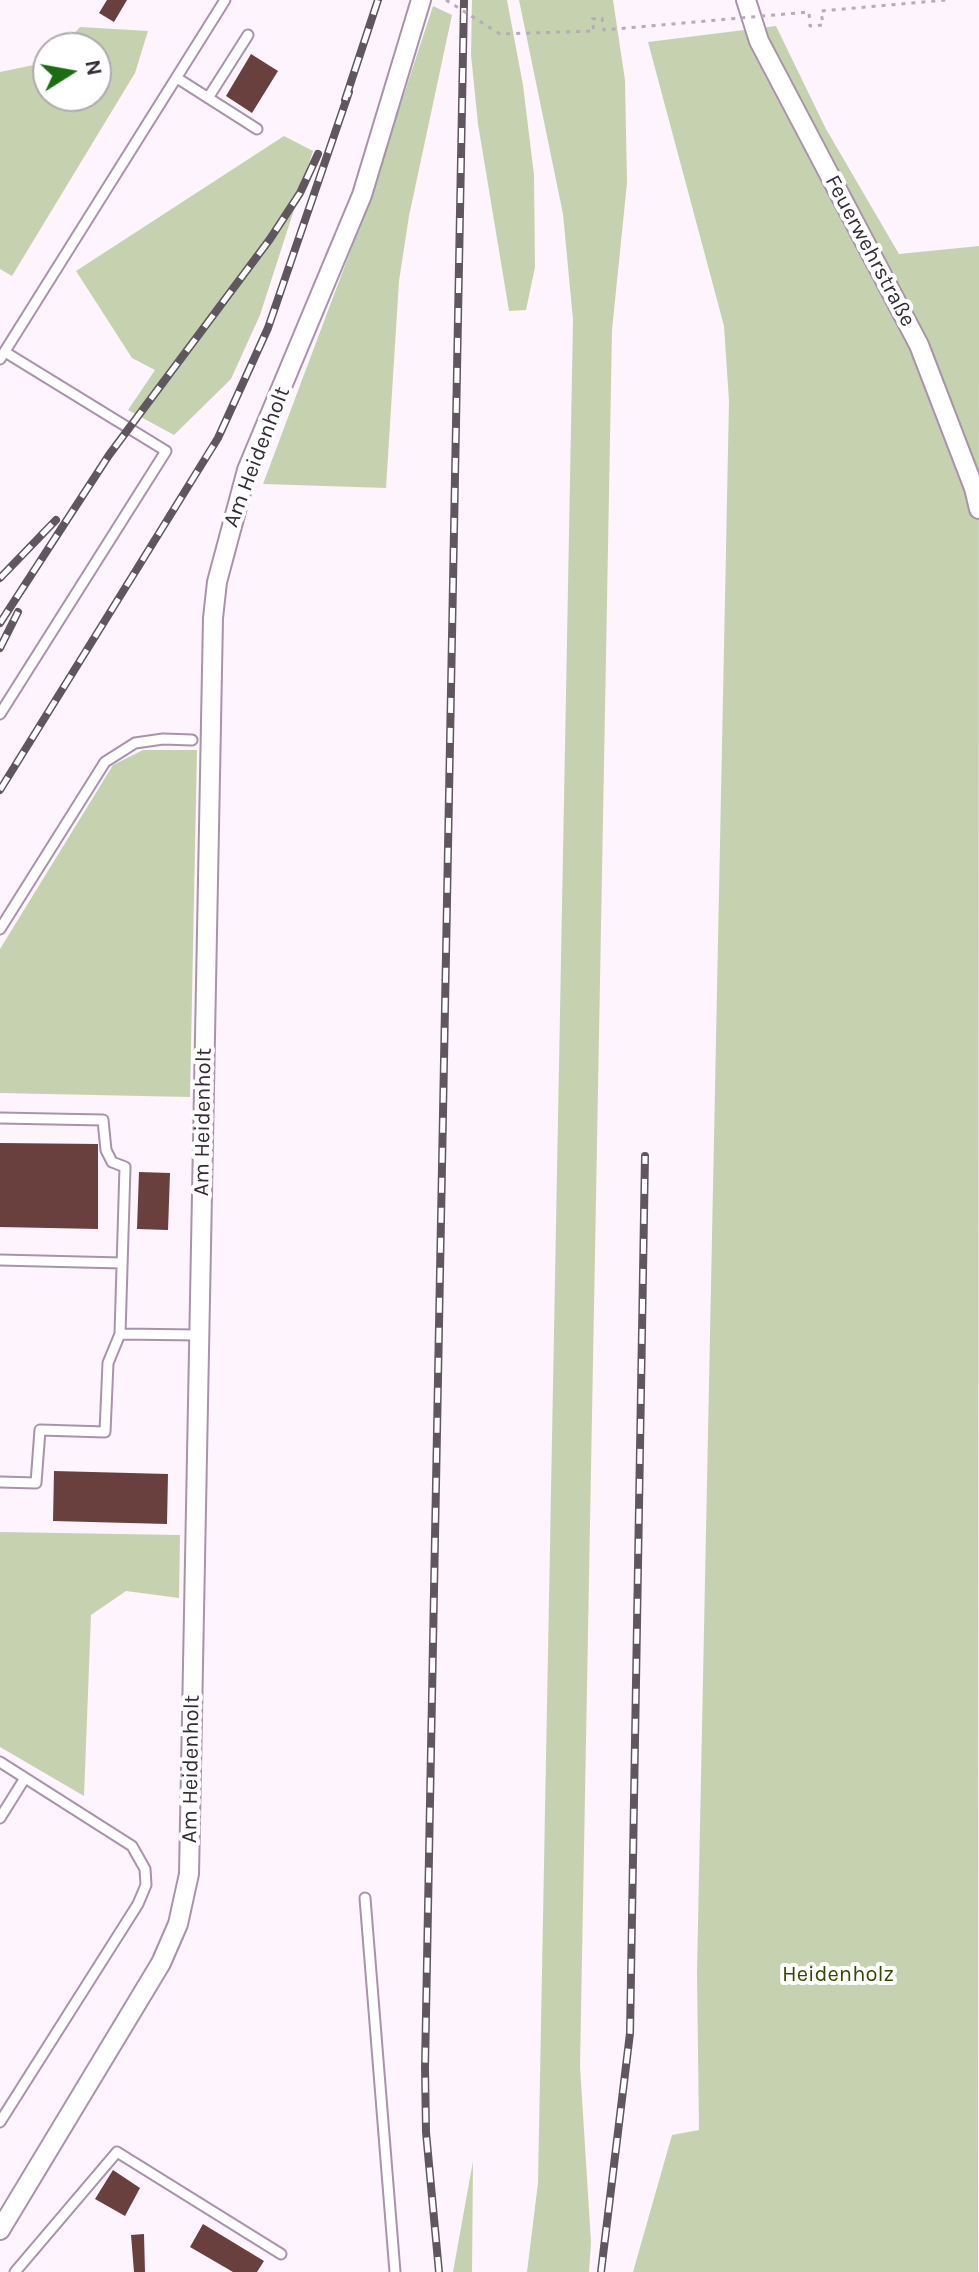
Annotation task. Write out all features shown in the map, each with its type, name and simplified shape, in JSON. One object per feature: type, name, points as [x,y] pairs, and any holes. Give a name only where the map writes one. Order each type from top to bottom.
[{"type":"street","name":"Am Heidenholt","points":[[0,2230],[161,1963],[178,1924],[189,1874],[213,618],[217,582],[224,544],[247,470],[362,195],[421,0]]},
{"type":"street","name":"Feuerwehrstraße","points":[[746,0],[759,41],[919,345],[974,488],[979,509]]},
{"type":"lane","points":[[0,714],[166,451],[2,356],[225,0]]},
{"type":"lane","points":[[208,98],[248,35]]},
{"type":"lane","points":[[177,78],[257,129]]},
{"type":"lane","points":[[0,929],[105,762],[135,743],[163,739],[192,740]]},
{"type":"lane","points":[[0,1118],[103,1120],[106,1150],[112,1162],[125,1167],[120,1334],[108,1363],[105,1432],[40,1430],[36,1483],[0,1482]]},
{"type":"lane","points":[[0,1260],[122,1263]]},
{"type":"lane","points":[[120,1334],[199,1335]]},
{"type":"lane","points":[[0,1762],[132,1846],[145,1869],[146,1885],[138,1904],[0,2122]]},
{"type":"lane","points":[[0,1818],[25,1778]]},
{"type":"lane","points":[[365,1898],[395,2272]]},
{"type":"lane","points":[[15,2272],[117,2152],[281,2254]]},
{"type":"path","points":[[446,0],[500,34],[594,31],[592,19],[602,18],[604,30],[809,12],[810,26],[823,25],[821,11],[946,0]]},
{"type":"green space","points":[[472,0],[507,0],[523,85],[534,175],[535,267],[526,310],[509,311],[478,124],[471,55]]},
{"type":"green space","points":[[519,0],[613,0],[625,80],[627,183],[612,330],[580,2066],[591,2242],[589,2272],[527,2272],[538,2183],[573,320],[563,214]]},
{"type":"green space","points":[[433,6],[452,15],[409,216],[399,281],[386,488],[263,484],[368,204]]},
{"type":"green space","name":"Heidenholz","points":[[776,26],[826,129],[899,254],[979,246],[978,2272],[633,2272],[672,2135],[699,2130],[697,1973],[729,401],[724,326],[648,42]]},
{"type":"green space","points":[[80,27],[148,31],[135,73],[112,111],[112,32],[75,32]]},
{"type":"green space","points":[[32,65],[32,112],[111,112],[12,276],[0,269],[0,72]]},
{"type":"green space","points":[[284,136],[313,151],[260,315],[231,379],[174,435],[128,410],[155,370],[132,358],[76,271]]},
{"type":"green space","points":[[143,750],[197,750],[190,1097],[0,1093],[0,949],[113,765]]},
{"type":"green space","points":[[0,1532],[180,1535],[179,1598],[126,1591],[91,1615],[84,1796],[0,1747]]},
{"type":"green space","points":[[473,2161],[472,2272],[453,2272]]},
{"type":"building","points":[[107,0],[127,0],[114,22],[99,13]]},
{"type":"building","points":[[251,54],[278,71],[252,113],[226,96]]},
{"type":"building","points":[[0,1143],[98,1144],[98,1229],[0,1227]]},
{"type":"building","points":[[139,1172],[170,1173],[168,1230],[137,1229]]},
{"type":"building","points":[[54,1471],[168,1474],[167,1524],[53,1521]]},
{"type":"building","points":[[113,2170],[140,2188],[125,2216],[95,2199]]},
{"type":"building","points":[[203,2224],[264,2261],[257,2272],[233,2272],[190,2247]]},
{"type":"building","points":[[144,2234],[145,2272],[134,2272],[131,2235]]},
{"type":"railway","points":[[345,100],[378,0]]},
{"type":"railway","points":[[439,2272],[426,2132],[425,2067],[464,0]]},
{"type":"railway","points":[[0,790],[218,438],[268,328],[349,92]]},
{"type":"railway","points":[[0,623],[109,455],[270,239],[300,193],[318,154]]},
{"type":"railway","points":[[0,578],[56,520]]},
{"type":"railway","points":[[0,648],[18,612]]},
{"type":"railway","points":[[601,2272],[630,2033],[645,1156]]}]
